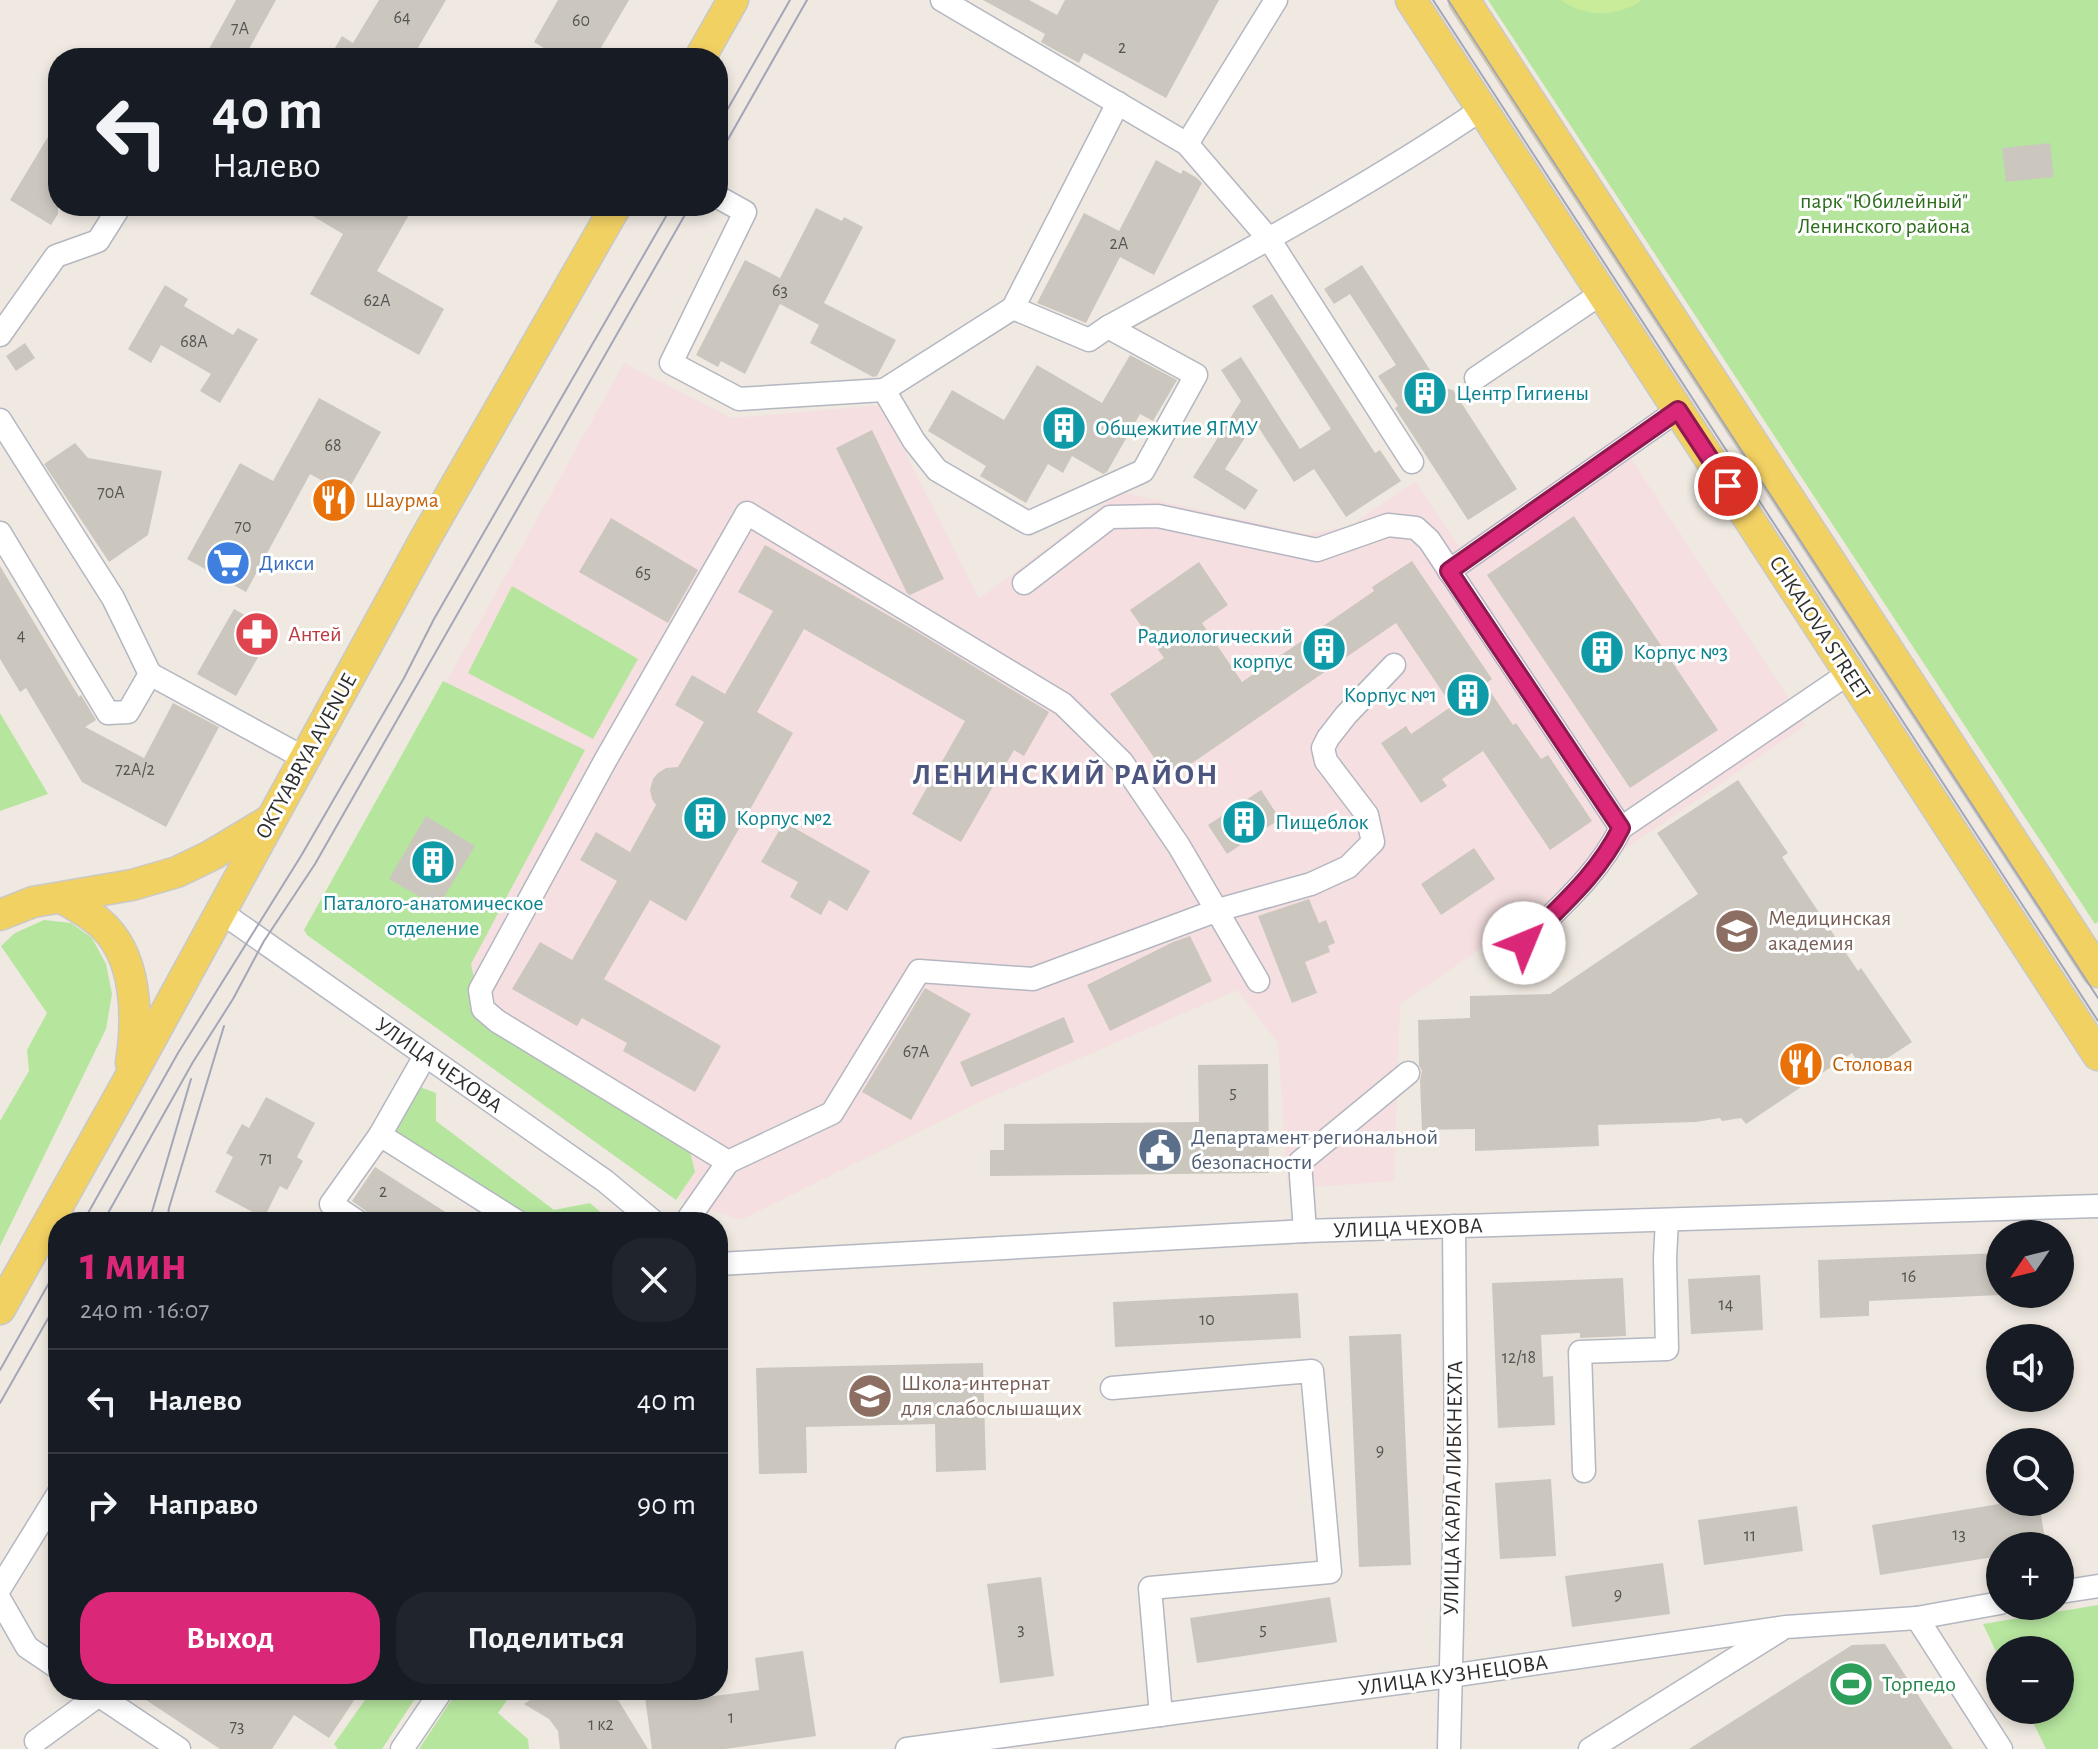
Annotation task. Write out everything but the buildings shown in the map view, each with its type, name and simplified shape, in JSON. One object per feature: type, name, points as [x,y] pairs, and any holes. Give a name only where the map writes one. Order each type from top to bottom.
[{"type":"main road","points":[[706,48],[733,0]]},
{"type":"main road","name":"CHKALOVA STREET","points":[[1411,0],[2098,1055]]},
{"type":"main road","name":"CHKALOVA STREET","points":[[1464,0],[2098,972]]},
{"type":"main road","name":"OKTYABRYA AVENUE","points":[[54,1212],[425,539],[610,216]]},
{"type":"main road","points":[[0,915],[33,902],[132,885],[177,872],[271,819]]},
{"type":"main road","points":[[62,898],[98,921],[112,935],[124,958],[132,986],[136,1029],[128,1081]]},
{"type":"main road","name":"OKTYABRYA AVENUE","points":[[0,1309],[48,1224]]},
{"type":"street","points":[[942,0],[1187,144],[1269,239],[1412,462]]},
{"type":"street","points":[[1187,144],[1276,0]]},
{"type":"street","points":[[728,203],[745,212],[671,363],[739,399],[884,390],[1013,308],[1118,103]]},
{"type":"street","points":[[1013,308],[1089,340],[1269,239],[1440,138],[1482,109]]},
{"type":"street","points":[[0,335],[56,256],[98,241],[114,216]]},
{"type":"street","points":[[1476,378],[1602,293]]},
{"type":"street","points":[[884,390],[914,441],[937,470],[1028,523],[1143,471],[1196,375],[1108,327]]},
{"type":"street","points":[[1449,571],[1678,410]]},
{"type":"street","points":[[0,420],[113,598],[150,674],[304,758]]},
{"type":"street","points":[[728,1162],[497,1021],[483,1009],[480,990],[605,761],[747,513],[1063,704],[1122,762],[1179,846],[1258,981]]},
{"type":"street","points":[[1024,583],[1110,517],[1158,516],[1317,550],[1388,525],[1416,528],[1429,540],[1621,828]]},
{"type":"street","points":[[0,533],[108,713],[128,712],[150,674]]},
{"type":"street","points":[[693,1212],[728,1162],[832,1113],[919,971],[1033,979],[1218,910],[1311,884],[1348,867],[1373,842],[1367,815],[1326,761],[1323,748],[1346,715],[1394,665]]},
{"type":"street","points":[[1524,943],[1588,878],[1608,854],[1621,828],[1849,673]]},
{"type":"street","name":"УЛИЦА ЧЕХОВА","points":[[221,912],[605,1181],[642,1212]]},
{"type":"street","points":[[343,1212],[331,1204],[380,1135],[425,1056]]},
{"type":"street","points":[[1305,1231],[1300,1162],[1408,1073]]},
{"type":"street","points":[[380,1135],[502,1212]]},
{"type":"street","name":"УЛИЦА ЧЕХОВА","points":[[728,1263],[1305,1231],[2098,1206]]},
{"type":"street","points":[[1584,1471],[1580,1352],[1667,1349],[1667,1220]]},
{"type":"street","name":"УЛИЦА КАРЛА ЛИБКНЕХТА","points":[[1449,1749],[1456,1459],[1454,1226]]},
{"type":"street","points":[[1112,1388],[1312,1371],[1330,1572],[1150,1588],[1161,1715]]},
{"type":"street","points":[[0,1588],[48,1510]]},
{"type":"street","points":[[2074,1590],[2098,1586]]},
{"type":"street","points":[[0,1600],[27,1647],[48,1661]]},
{"type":"street","name":"УЛИЦА КУЗНЕЦОВА","points":[[907,1749],[1786,1627],[1917,1618],[1986,1606]]},
{"type":"street","points":[[1917,1618],[2001,1749]]},
{"type":"street","points":[[1590,1749],[1786,1627]]},
{"type":"street","points":[[36,1741],[85,1700]]},
{"type":"street","points":[[107,1700],[179,1749]]},
{"type":"street","points":[[402,1749],[435,1700]]},
{"type":"shaded area","points":[[624,363],[732,418],[881,405],[979,599],[1120,492],[1307,534],[1350,526],[1415,481],[1460,547],[1617,437],[1806,725],[1400,1004],[1394,1181],[1288,1189],[1278,1043],[1237,990],[977,1103],[741,1220],[728,1216],[728,1212],[716,1212],[676,1196],[307,932]]},
{"type":"green space","name":"парк \"Юбилейный\" Ленинского района","points":[[1488,0],[2098,0],[2098,922],[2095,924]]},
{"type":"green space","points":[[1561,0],[1642,0],[1623,10],[1602,13],[1580,10]]},
{"type":"green space","points":[[512,586],[638,659],[593,739],[468,673]]},
{"type":"green space","points":[[443,681],[585,750],[471,964],[482,1016],[689,1147],[695,1172],[676,1200],[304,930]]},
{"type":"green space","points":[[0,713],[48,794],[0,811]]},
{"type":"green space","points":[[44,920],[71,923],[92,938],[106,964],[112,994],[106,1029],[0,1246],[0,1121],[29,1071],[27,1050],[47,1013],[1,946],[15,933]]},
{"type":"green space","points":[[417,1086],[436,1093],[436,1121],[554,1210],[590,1203],[600,1212],[492,1212],[383,1146]]},
{"type":"green space","points":[[2098,1605],[2098,1749],[2046,1749],[2034,1724],[2074,1724],[2074,1636],[1989,1636],[1983,1624],[2007,1620],[2074,1620],[2074,1609]]},
{"type":"green space","points":[[365,1700],[414,1700],[382,1749],[338,1749],[334,1744]]},
{"type":"green space","points":[[451,1700],[507,1700],[498,1713],[528,1739],[529,1749],[419,1749]]},
{"type":"tram line","points":[[728,108],[790,0]]},
{"type":"tram line","points":[[728,139],[807,0]]},
{"type":"tram line","points":[[1433,0],[2098,1021]]},
{"type":"tram line","points":[[1448,0],[2098,998]]},
{"type":"tram line","points":[[89,1212],[178,1053],[301,856],[666,216]]},
{"type":"tram line","points":[[109,1212],[264,941],[315,864],[684,216]]},
{"type":"tram line","points":[[168,1212],[224,1026]]},
{"type":"tram line","points":[[152,1212],[191,1079]]},
{"type":"tram line","points":[[0,1370],[48,1285]]},
{"type":"tram line","points":[[0,1403],[48,1319]]},
{"type":"place","name":"Центр Гигиены","points":[[1425,393]]},
{"type":"place","name":"Общежитие ЯГМУ","points":[[1064,428]]},
{"type":"place","name":"Шаурма","points":[[334,500]]},
{"type":"place","name":"Дикси","points":[[228,563]]},
{"type":"place","name":"Антей","points":[[257,634]]},
{"type":"place","name":"Радиологический корпус","points":[[1324,649]]},
{"type":"place","name":"Корпус №3","points":[[1602,652]]},
{"type":"place","name":"Корпус №1","points":[[1468,695]]},
{"type":"place","name":"Корпус №2","points":[[705,818]]},
{"type":"place","name":"Пищеблок","points":[[1244,822]]},
{"type":"place","name":"Паталого-анатомическое отделение","points":[[433,862]]},
{"type":"place","name":"Медицинская академия","points":[[1737,931]]},
{"type":"place","name":"Столовая","points":[[1801,1064]]},
{"type":"place","name":"Департамент региональной безопасности","points":[[1160,1150]]},
{"type":"place","name":"Школа-интернат для слабослышащих","points":[[870,1396]]},
{"type":"place","name":"Торпедо","points":[[1851,1684]]},
{"type":"district","name":"ЛЕНИНСКИЙ РАЙОН","points":[[1066,775]]},
{"type":"route","points":[[1524,943],[1588,878],[1608,854],[1621,828],[1449,571],[1678,410],[1728,486]]}]
